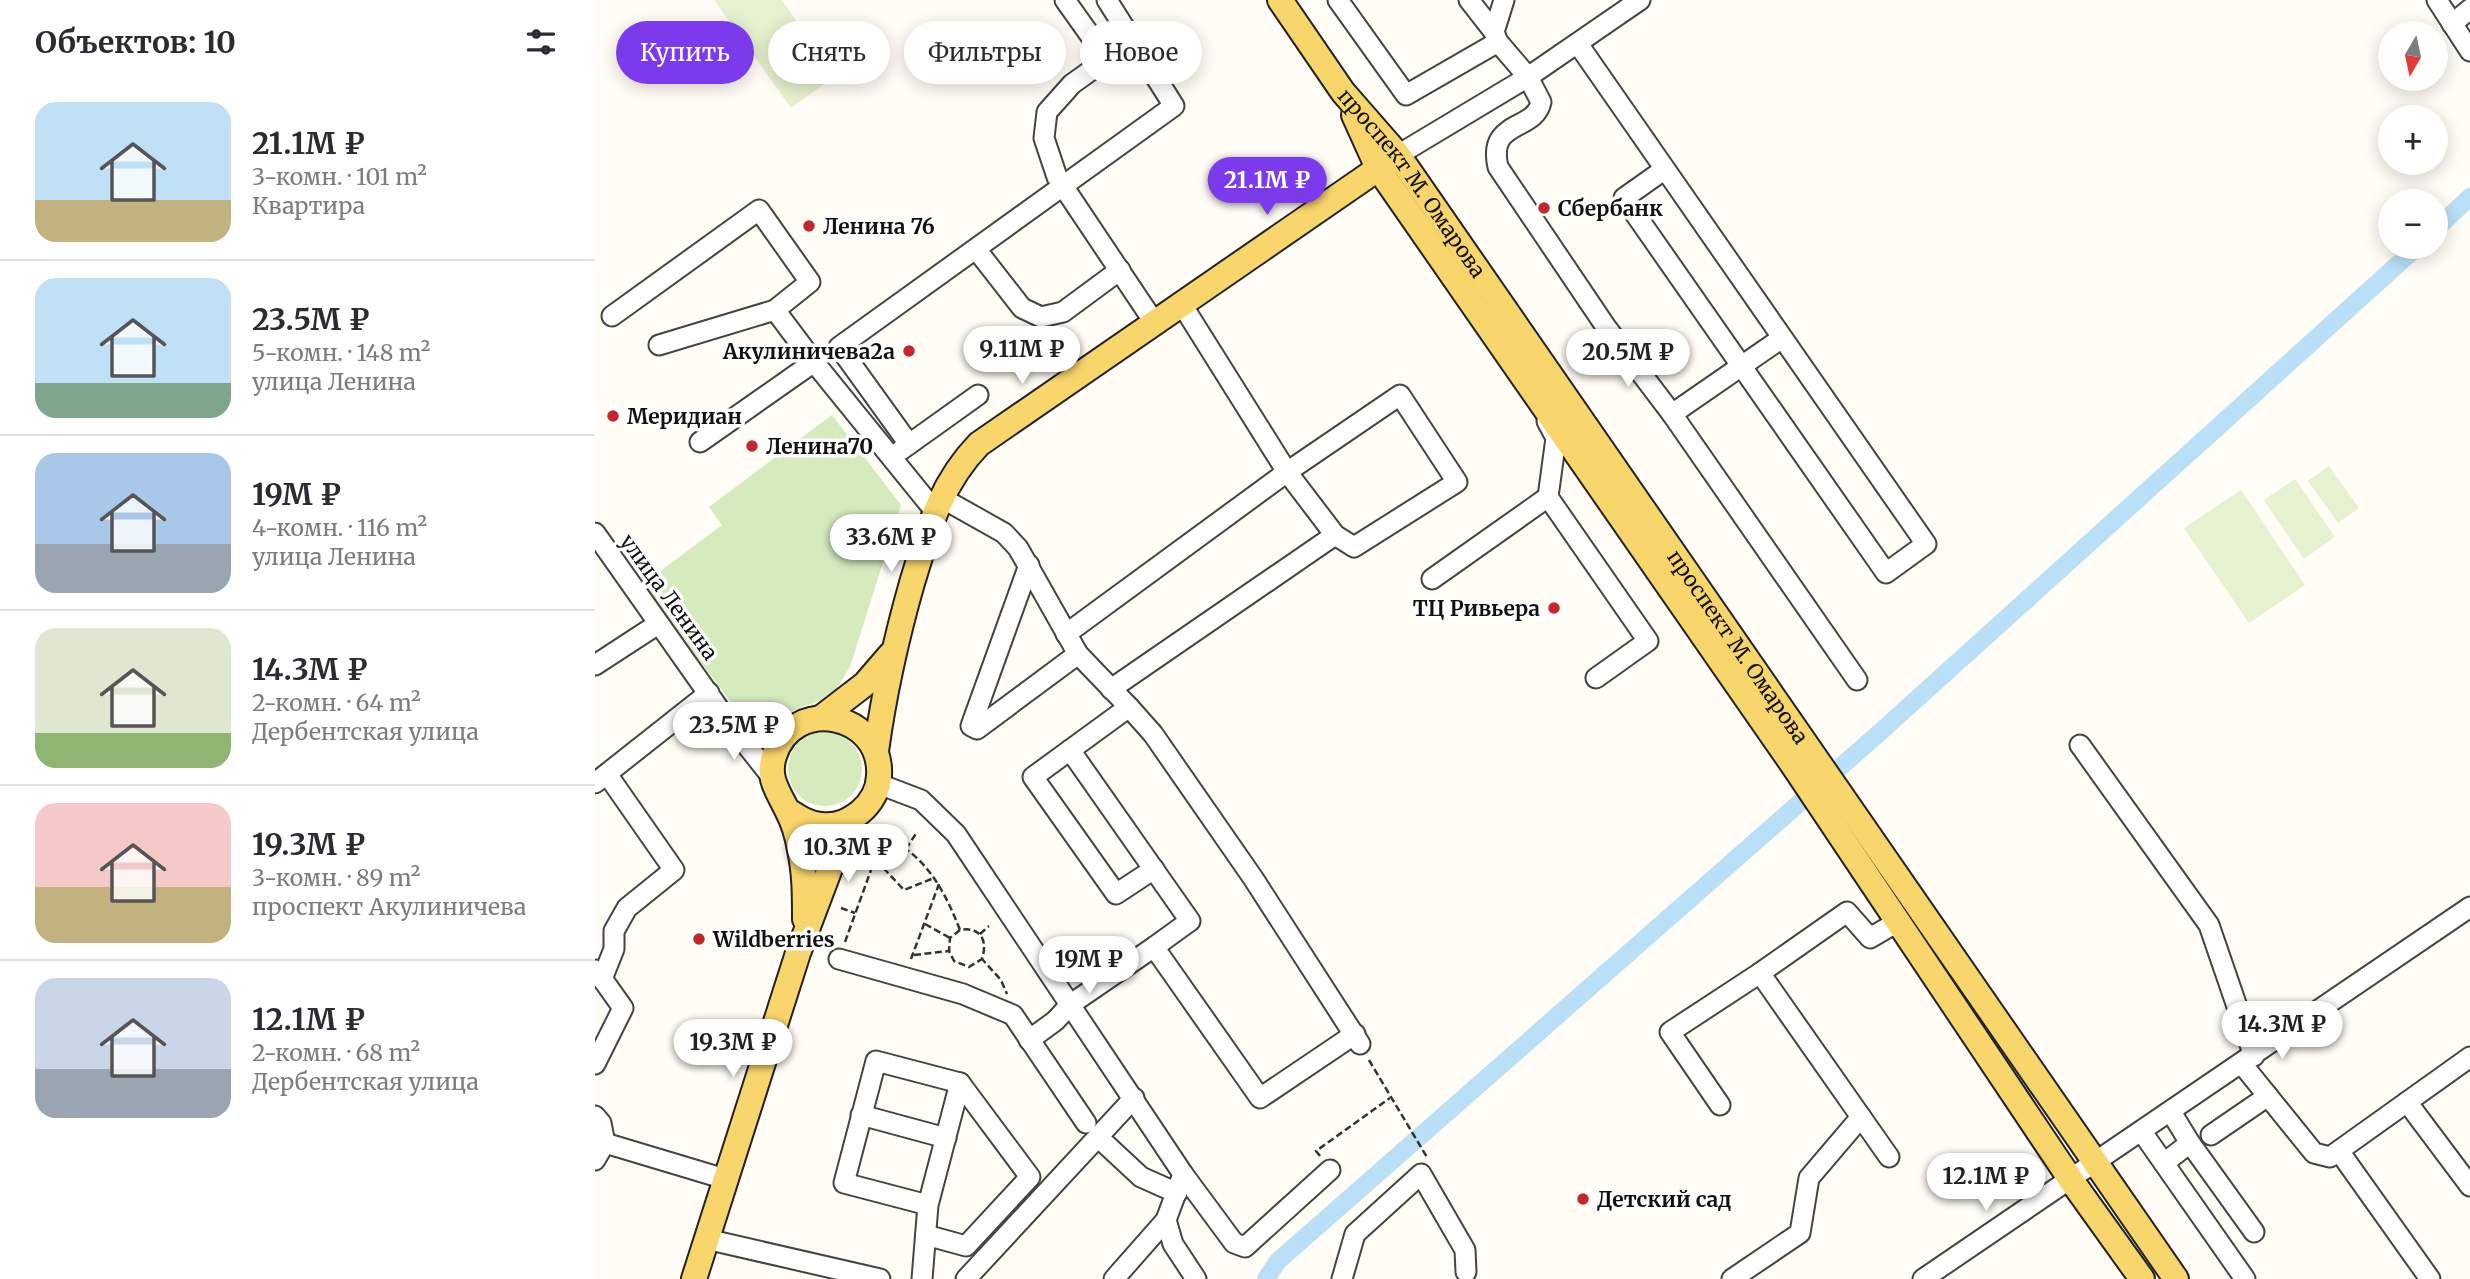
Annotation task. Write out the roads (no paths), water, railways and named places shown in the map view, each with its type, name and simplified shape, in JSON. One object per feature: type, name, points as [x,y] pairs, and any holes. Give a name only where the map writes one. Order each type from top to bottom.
[{"type":"main road","name":"проспект М. Омарова","points":[[1280,0],[1343,92],[1511,355],[1802,758]]},
{"type":"main road","name":"проспект М. Омарова","points":[[1388,162],[1828,797],[2176,1279]]},
{"type":"main road","points":[[787,810],[803,821],[821,825],[840,823],[852,818],[870,802],[879,784],[876,751],[892,651],[937,504],[963,460],[979,444],[1388,162]]},
{"type":"main road","points":[[822,717],[865,684],[892,651]]},
{"type":"main road","points":[[805,934],[802,860],[787,810],[776,794],[771,776],[773,758],[780,742],[791,729],[822,717],[839,718],[855,725],[868,737],[876,751]]},
{"type":"main road","name":"проспект М. Омарова","points":[[1828,797],[1899,921],[2071,1180],[2142,1279]]},
{"type":"main road","points":[[694,1279],[805,934],[852,818]]},
{"type":"street","points":[[1065,0],[1107,59],[1072,83],[1047,112],[1044,138],[1057,177],[1154,322]]},
{"type":"street","points":[[909,444],[839,347],[1174,106],[1107,0]]},
{"type":"street","points":[[1338,0],[1406,95],[1496,37],[1504,0]]},
{"type":"street","points":[[1469,0],[1528,77],[1541,102],[1540,107],[1506,131],[1497,142],[1495,154],[1498,167],[1599,316],[1672,414],[1857,680]]},
{"type":"street","points":[[1388,162],[1528,77],[1640,0]]},
{"type":"street","points":[[2437,0],[2470,51]]},
{"type":"street","points":[[2452,24],[2470,9]]},
{"type":"street","points":[[1578,44],[1783,338],[1926,544],[1885,573],[1624,198],[1665,169]]},
{"type":"street","points":[[612,316],[759,210],[810,282],[775,310],[659,345]]},
{"type":"street","points":[[976,249],[1022,308],[1041,317],[1063,312],[1120,270]]},
{"type":"street","points":[[1066,634],[1287,472],[1400,395],[1457,482],[1355,547],[1335,535],[1287,472],[1181,303]]},
{"type":"street","points":[[775,310],[891,457],[937,504],[1004,533],[1029,565],[1078,654],[1153,734],[1357,1039],[1260,1098],[1154,947]]},
{"type":"street","points":[[1672,414],[1783,338]]},
{"type":"street","points":[[1511,355],[1556,438],[1548,497],[1648,641],[1596,678]]},
{"type":"street","points":[[701,442],[814,362]]},
{"type":"street","points":[[891,457],[978,395]]},
{"type":"street","points":[[1432,579],[1548,497]]},
{"type":"street","name":"улица Ленина","points":[[595,533],[729,723],[771,776]]},
{"type":"street","points":[[1111,689],[1335,535]]},
{"type":"street","points":[[1029,565],[971,726],[977,729],[1078,654]]},
{"type":"street","points":[[595,665],[659,624]]},
{"type":"street","points":[[595,1064],[624,1008],[599,974],[614,949],[614,931],[627,908],[674,870],[601,778],[709,692]]},
{"type":"street","points":[[1129,707],[1033,777],[1116,894],[1154,869]]},
{"type":"street","points":[[729,723],[791,729]]},
{"type":"street","points":[[2080,746],[2209,925],[2248,1060],[2268,1096],[2314,1153],[2330,1157],[2470,1057]]},
{"type":"street","points":[[1030,1040],[1055,1021],[1071,1004],[1190,921],[1070,750]]},
{"type":"street","points":[[879,784],[921,800],[956,834],[1134,1098],[1180,1184],[1234,1243],[1245,1247],[1330,1170]]},
{"type":"street","points":[[1923,1279],[2470,907]]},
{"type":"street","points":[[1720,1105],[1670,1032],[1760,974],[1847,912],[1870,938],[1899,921]]},
{"type":"street","points":[[839,959],[963,994],[1010,1014],[1093,1131],[1141,1177],[1180,1184]]},
{"type":"street","points":[[1760,974],[1889,1157]]},
{"type":"street","points":[[926,1235],[966,1246],[1030,1177],[960,1083],[876,1061],[844,1182],[928,1205]]},
{"type":"street","points":[[922,1279],[928,1205],[960,1083]]},
{"type":"street","points":[[2211,1135],[2268,1096]]},
{"type":"street","points":[[966,1279],[1093,1131],[1134,1098]]},
{"type":"street","points":[[2407,1102],[2470,1186]]},
{"type":"street","points":[[2171,1112],[2254,1232]]},
{"type":"street","points":[[861,1115],[946,1138]]},
{"type":"street","points":[[595,1116],[601,1123],[600,1152],[725,1179]]},
{"type":"street","points":[[1733,1279],[1800,1233],[1809,1178],[1861,1117]]},
{"type":"street","points":[[2142,1132],[2245,1279]]},
{"type":"street","points":[[2164,1163],[2190,1143]]},
{"type":"street","points":[[2339,1151],[2430,1279]]},
{"type":"street","points":[[1342,1279],[1355,1234],[1421,1174],[1465,1250],[1464,1277]]},
{"type":"street","points":[[1114,1279],[1166,1220],[1180,1184]]},
{"type":"street","points":[[1166,1220],[1173,1244],[1196,1279]]},
{"type":"street","points":[[706,1240],[880,1279]]},
{"type":"waterway","points":[[2448,218],[2470,197]]},
{"type":"waterway","points":[[1266,1279],[1278,1261],[1878,734],[2404,259]]},
{"type":"place","name":"Сбербанк","points":[[1544,208]]},
{"type":"place","name":"Ленина 76","points":[[809,226]]},
{"type":"place","name":"Акулиничева2а","points":[[909,351]]},
{"type":"place","name":"Меридиан","points":[[613,416]]},
{"type":"place","name":"Ленина70","points":[[752,446]]},
{"type":"place","name":"ТЦ Ривьера","points":[[1554,608]]},
{"type":"place","name":"Wildberries","points":[[699,939]]},
{"type":"place","name":"Детский сад","points":[[1583,1199]]}]
